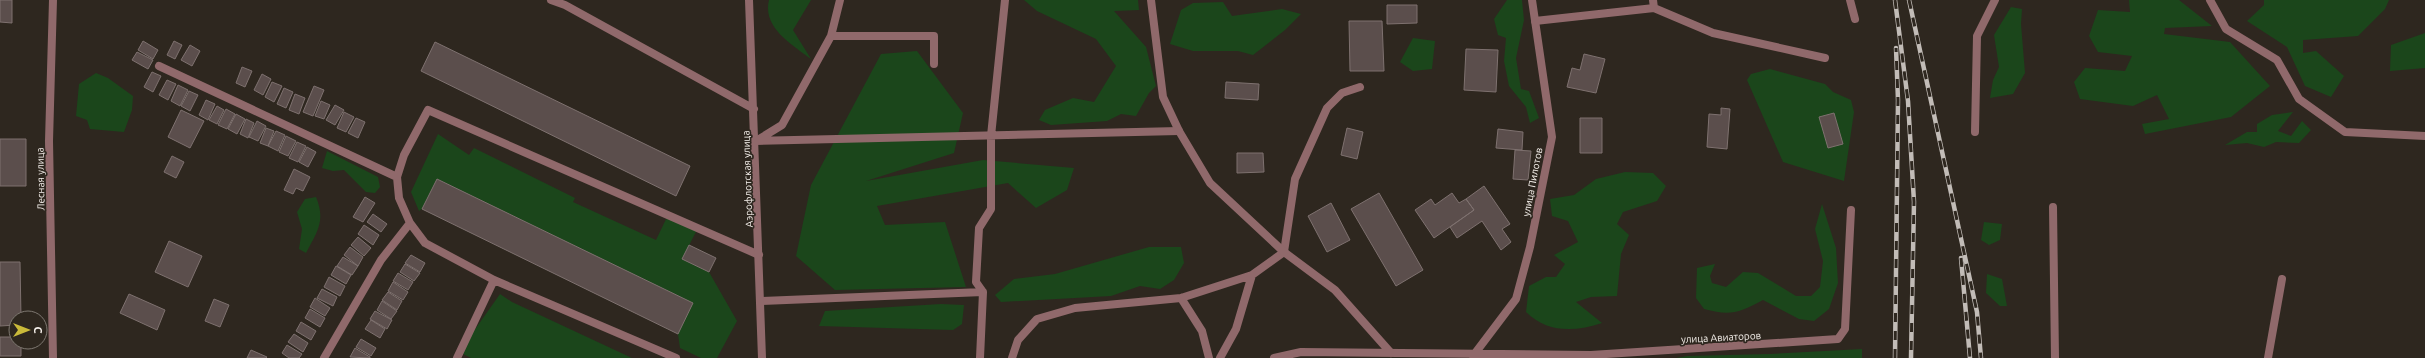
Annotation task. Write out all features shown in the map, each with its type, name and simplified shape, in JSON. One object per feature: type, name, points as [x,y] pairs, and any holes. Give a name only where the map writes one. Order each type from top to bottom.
[{"type":"street","name":"Лесная улица","points":[[53,0],[49,141],[53,358]]},
{"type":"street","points":[[551,0],[565,3],[754,109]]},
{"type":"street","name":"Аэрофлотская улица","points":[[749,0],[762,301],[762,358]]},
{"type":"street","points":[[756,141],[782,125],[831,36],[840,0]]},
{"type":"street","points":[[980,358],[983,292],[976,282],[979,228],[992,209],[992,136],[1005,0]]},
{"type":"street","points":[[1152,0],[1163,98],[1179,131],[1210,183],[1284,252],[1335,290],[1391,352]]},
{"type":"street","name":"улица Пилотов","points":[[1473,356],[1516,299],[1530,247],[1552,137],[1532,0]]},
{"type":"street","points":[[1850,0],[1855,19]]},
{"type":"street","points":[[1975,132],[1978,36],[1995,0]]},
{"type":"street","points":[[2210,0],[2226,29],[2277,60],[2299,99],[2344,132],[2425,136]]},
{"type":"street","points":[[1535,21],[1654,4],[1713,33],[1825,58]]},
{"type":"street","points":[[831,36],[934,36],[934,64]]},
{"type":"street","points":[[159,66],[397,177]]},
{"type":"street","points":[[1012,358],[1018,340],[1037,320],[1075,308],[1181,298],[1252,275],[1284,252],[1295,179],[1327,108],[1342,93],[1360,87]]},
{"type":"street","points":[[676,358],[494,280],[425,243],[410,223],[399,198],[397,177],[404,156],[428,110],[759,255]]},
{"type":"street","points":[[756,141],[1179,131]]},
{"type":"street","points":[[2053,207],[2055,358]]},
{"type":"street","name":"улица Авиаторов","points":[[1473,356],[1592,355],[1838,339],[1845,329],[1851,210]]},
{"type":"street","points":[[324,358],[381,260],[410,223]]},
{"type":"street","points":[[1220,358],[1236,330],[1252,275]]},
{"type":"street","points":[[457,358],[494,280]]},
{"type":"street","points":[[2268,358],[2282,280]]},
{"type":"street","points":[[762,301],[983,292]]},
{"type":"street","points":[[1181,298],[1202,331],[1209,358]]},
{"type":"street","points":[[1274,358],[1301,352],[1391,352],[1473,356]]},
{"type":"green space","points":[[769,0],[811,0],[793,30],[811,59],[788,42],[774,27],[768,10]]},
{"type":"green space","points":[[1024,0],[1138,0],[1139,10],[1114,11],[1146,47],[1156,86],[1149,93],[1136,116],[1121,114],[1107,121],[1051,125],[1039,120],[1045,110],[1073,98],[1094,102],[1116,66],[1096,39],[1037,11]]},
{"type":"green space","points":[[1507,0],[1522,0],[1524,20],[1516,58],[1521,89],[1529,91],[1539,118],[1530,123],[1526,107],[1509,86],[1504,61],[1506,38],[1498,35],[1494,19]]},
{"type":"green space","points":[[2129,0],[2179,0],[2212,26],[2165,28],[2164,34],[2230,42],[2270,86],[2231,117],[2145,134],[2142,124],[2169,119],[2157,95],[2133,106],[2080,99],[2074,82],[2085,68],[2125,71],[2132,56],[2098,52],[2089,36],[2098,10],[2130,12]]},
{"type":"green space","points":[[2264,0],[2389,0],[2385,9],[2358,36],[2303,40],[2303,53],[2316,51],[2344,76],[2331,97],[2305,86],[2287,47],[2247,21],[2264,5]]},
{"type":"green space","points":[[1223,2],[1232,16],[1282,9],[1301,14],[1285,30],[1253,55],[1238,51],[1193,51],[1170,44],[1181,10],[1193,3]]},
{"type":"green space","points":[[2011,7],[2022,9],[2021,24],[2025,73],[2013,94],[1990,98],[1993,80],[1999,67],[1994,35]]},
{"type":"green space","points":[[2425,33],[2425,68],[2390,71],[2391,45]]},
{"type":"green space","points":[[1413,38],[1435,41],[1432,69],[1413,71],[1400,62]]},
{"type":"green space","points":[[917,51],[963,113],[954,153],[866,181],[983,160],[1074,168],[1067,190],[1036,208],[1008,183],[877,206],[885,225],[945,222],[966,287],[835,290],[796,256],[811,185],[881,54]]},
{"type":"green space","points":[[1770,69],[1825,84],[1833,92],[1851,100],[1854,112],[1844,181],[1783,162],[1747,80],[1751,74]]},
{"type":"green space","points":[[96,73],[108,78],[133,96],[132,110],[124,132],[90,129],[87,120],[76,116],[79,84]]},
{"type":"green space","points":[[2293,112],[2278,131],[2291,136],[2302,121],[2311,130],[2299,143],[2276,142],[2264,147],[2247,143],[2225,145],[2247,132],[2257,132],[2257,124],[2272,115]]},
{"type":"green space","points":[[438,134],[469,155],[474,148],[575,198],[573,202],[656,240],[668,215],[698,228],[682,259],[709,272],[737,321],[717,358],[701,358],[680,348],[678,334],[692,303],[437,179],[422,209],[419,211],[411,192]]},
{"type":"green space","points":[[327,151],[378,177],[380,187],[375,193],[366,192],[344,170],[333,171],[322,168]]},
{"type":"green space","points":[[1625,172],[1653,173],[1666,186],[1657,201],[1623,212],[1617,224],[1629,235],[1621,254],[1617,296],[1591,297],[1576,302],[1602,323],[1582,328],[1562,329],[1543,324],[1534,319],[1526,312],[1529,286],[1546,277],[1556,277],[1565,264],[1554,255],[1578,242],[1568,221],[1552,216],[1550,199],[1574,195],[1596,179]]},
{"type":"green space","points":[[316,197],[320,213],[319,226],[306,253],[299,249],[302,229],[297,212],[305,199]]},
{"type":"green space","points":[[1822,204],[1836,248],[1838,283],[1829,309],[1814,321],[1799,319],[1763,300],[1747,308],[1728,313],[1704,309],[1696,298],[1697,268],[1715,264],[1710,276],[1712,283],[1726,287],[1743,272],[1758,273],[1796,296],[1811,296],[1820,287],[1823,261],[1815,229]]},
{"type":"green space","points":[[1984,222],[2002,224],[2000,240],[1989,245],[1981,240]]},
{"type":"green space","points":[[1149,247],[1181,247],[1184,263],[1174,280],[1160,289],[1140,286],[1111,296],[1001,302],[995,295],[1014,279],[1055,274]]},
{"type":"green space","points":[[1987,274],[2002,279],[2007,306],[2000,306],[1986,293]]},
{"type":"green space","points":[[500,294],[512,302],[632,358],[471,358],[459,352]]},
{"type":"green space","points":[[941,304],[964,305],[962,324],[953,330],[819,326],[825,311]]},
{"type":"green space","points":[[1862,349],[1862,358],[1676,358],[1687,356],[1770,354]]},
{"type":"building","points":[[0,0],[12,0],[12,23],[0,22]]},
{"type":"building","points":[[1387,5],[1417,5],[1417,23],[1387,24]]},
{"type":"building","points":[[1349,21],[1382,21],[1384,71],[1350,71]]},
{"type":"building","points":[[143,41],[158,50],[153,59],[138,50]]},
{"type":"building","points":[[174,41],[182,45],[175,59],[167,55]]},
{"type":"building","points":[[435,42],[690,166],[676,196],[421,71]]},
{"type":"building","points":[[190,45],[200,51],[192,66],[181,60]]},
{"type":"building","points":[[1466,49],[1498,50],[1496,92],[1464,90]]},
{"type":"building","points":[[137,52],[153,60],[148,69],[132,60]]},
{"type":"building","points":[[1584,54],[1605,59],[1596,93],[1567,87],[1572,68],[1580,70]]},
{"type":"building","points":[[242,67],[252,71],[245,87],[236,83]]},
{"type":"building","points":[[152,72],[161,76],[153,92],[144,87]]},
{"type":"building","points":[[262,74],[271,79],[263,95],[254,90]]},
{"type":"building","points":[[167,80],[176,84],[168,100],[159,95]]},
{"type":"building","points":[[272,82],[282,86],[274,102],[265,97]]},
{"type":"building","points":[[1226,82],[1259,84],[1258,100],[1225,98]]},
{"type":"building","points":[[178,85],[188,90],[180,106],[171,101]]},
{"type":"building","points":[[314,86],[324,90],[313,116],[303,112]]},
{"type":"building","points":[[284,88],[293,92],[286,108],[277,104]]},
{"type":"building","points":[[189,91],[198,95],[190,111],[181,106]]},
{"type":"building","points":[[295,94],[305,98],[299,114],[289,110]]},
{"type":"building","points":[[206,100],[215,104],[208,120],[199,115]]},
{"type":"building","points":[[321,101],[330,105],[324,119],[315,116]]},
{"type":"building","points":[[335,105],[344,110],[335,125],[326,120]]},
{"type":"building","points":[[217,106],[224,110],[217,124],[209,120]]},
{"type":"building","points":[[1721,108],[1730,109],[1727,149],[1707,147],[1709,114],[1721,115]]},
{"type":"building","points":[[226,109],[235,114],[227,129],[218,125]]},
{"type":"building","points":[[181,110],[204,121],[190,148],[168,137]]},
{"type":"building","points":[[344,112],[354,117],[346,132],[337,128]]},
{"type":"building","points":[[1834,113],[1843,144],[1828,148],[1819,117]]},
{"type":"building","points":[[236,114],[245,119],[237,134],[228,129]]},
{"type":"building","points":[[356,118],[365,122],[358,138],[348,133]]},
{"type":"building","points":[[1580,118],[1602,118],[1602,153],[1580,153]]},
{"type":"building","points":[[246,119],[254,123],[248,138],[240,134]]},
{"type":"building","points":[[257,121],[266,126],[258,141],[249,137]]},
{"type":"building","points":[[266,128],[274,131],[268,146],[260,143]]},
{"type":"building","points":[[1347,128],[1363,132],[1357,159],[1341,155]]},
{"type":"building","points":[[1498,129],[1523,132],[1522,150],[1496,148]]},
{"type":"building","points":[[276,131],[285,135],[278,151],[268,146]]},
{"type":"building","points":[[286,136],[296,141],[288,156],[279,152]]},
{"type":"building","points":[[0,139],[26,139],[26,186],[0,186]]},
{"type":"building","points":[[297,142],[306,146],[298,162],[289,158]]},
{"type":"building","points":[[307,147],[316,152],[308,167],[299,162]]},
{"type":"building","points":[[1515,150],[1531,151],[1528,180],[1513,179]]},
{"type":"building","points":[[1237,153],[1263,153],[1264,172],[1237,173]]},
{"type":"building","points":[[172,156],[184,162],[176,178],[164,172]]},
{"type":"building","points":[[294,169],[310,177],[303,191],[296,188],[293,194],[284,190]]},
{"type":"building","points":[[437,179],[693,303],[678,334],[422,209]]},
{"type":"building","points":[[1484,186],[1510,224],[1502,229],[1511,242],[1501,250],[1482,221],[1457,238],[1450,227],[1474,210],[1466,199]]},
{"type":"building","points":[[1379,193],[1423,270],[1396,286],[1351,209]]},
{"type":"building","points":[[1452,193],[1459,203],[1466,199],[1474,210],[1434,238],[1415,210],[1431,199],[1435,205]]},
{"type":"building","points":[[365,197],[375,203],[363,222],[353,217]]},
{"type":"building","points":[[1331,203],[1350,240],[1327,252],[1308,216]]},
{"type":"building","points":[[373,214],[387,224],[381,232],[367,222]]},
{"type":"building","points":[[364,225],[379,235],[373,245],[358,234]]},
{"type":"building","points":[[358,237],[371,248],[364,256],[351,245]]},
{"type":"building","points":[[169,241],[202,256],[188,287],[155,272]]},
{"type":"building","points":[[689,245],[716,258],[709,272],[682,259]]},
{"type":"building","points":[[350,247],[363,257],[358,266],[344,255]]},
{"type":"building","points":[[411,255],[425,263],[420,272],[405,263]]},
{"type":"building","points":[[343,257],[358,266],[352,275],[337,266]]},
{"type":"building","points":[[0,262],[20,262],[21,310],[8,310],[8,326],[0,326]]},
{"type":"building","points":[[405,264],[420,273],[414,281],[400,272]]},
{"type":"building","points":[[336,266],[351,275],[346,284],[331,275]]},
{"type":"building","points":[[398,273],[413,282],[408,290],[393,281]]},
{"type":"building","points":[[329,277],[345,286],[340,296],[324,287]]},
{"type":"building","points":[[393,282],[408,292],[403,300],[388,291]]},
{"type":"building","points":[[322,289],[337,297],[333,306],[317,298]]},
{"type":"building","points":[[388,292],[402,301],[397,310],[382,300]]},
{"type":"building","points":[[129,294],[165,310],[157,330],[120,313]]},
{"type":"building","points":[[315,298],[330,308],[325,316],[310,307]]},
{"type":"building","points":[[214,299],[229,305],[220,327],[205,321]]},
{"type":"building","points":[[382,301],[397,311],[391,319],[377,310]]},
{"type":"building","points":[[310,309],[325,318],[320,327],[305,318]]},
{"type":"building","points":[[375,311],[392,320],[387,329],[370,319]]},
{"type":"building","points":[[371,320],[385,329],[380,338],[365,329]]},
{"type":"building","points":[[301,322],[316,331],[311,340],[296,331]]},
{"type":"building","points":[[294,334],[308,343],[303,352],[288,342]]},
{"type":"building","points":[[0,337],[8,337],[8,350],[21,350],[21,356],[0,356]]},
{"type":"building","points":[[361,339],[376,348],[371,356],[356,347]]},
{"type":"building","points":[[287,345],[302,354],[299,358],[289,358],[282,353]]},
{"type":"building","points":[[355,348],[370,357],[370,358],[350,357]]},
{"type":"building","points":[[251,350],[267,357],[247,358]]},
{"type":"railway","points":[[1895,0],[1908,101],[1914,202],[1911,358]]},
{"type":"railway","points":[[1909,0],[1977,312],[1981,358]]},
{"type":"railway","points":[[1895,358],[1898,100],[1896,48]]},
{"type":"railway","points":[[1961,258],[1970,358]]}]
